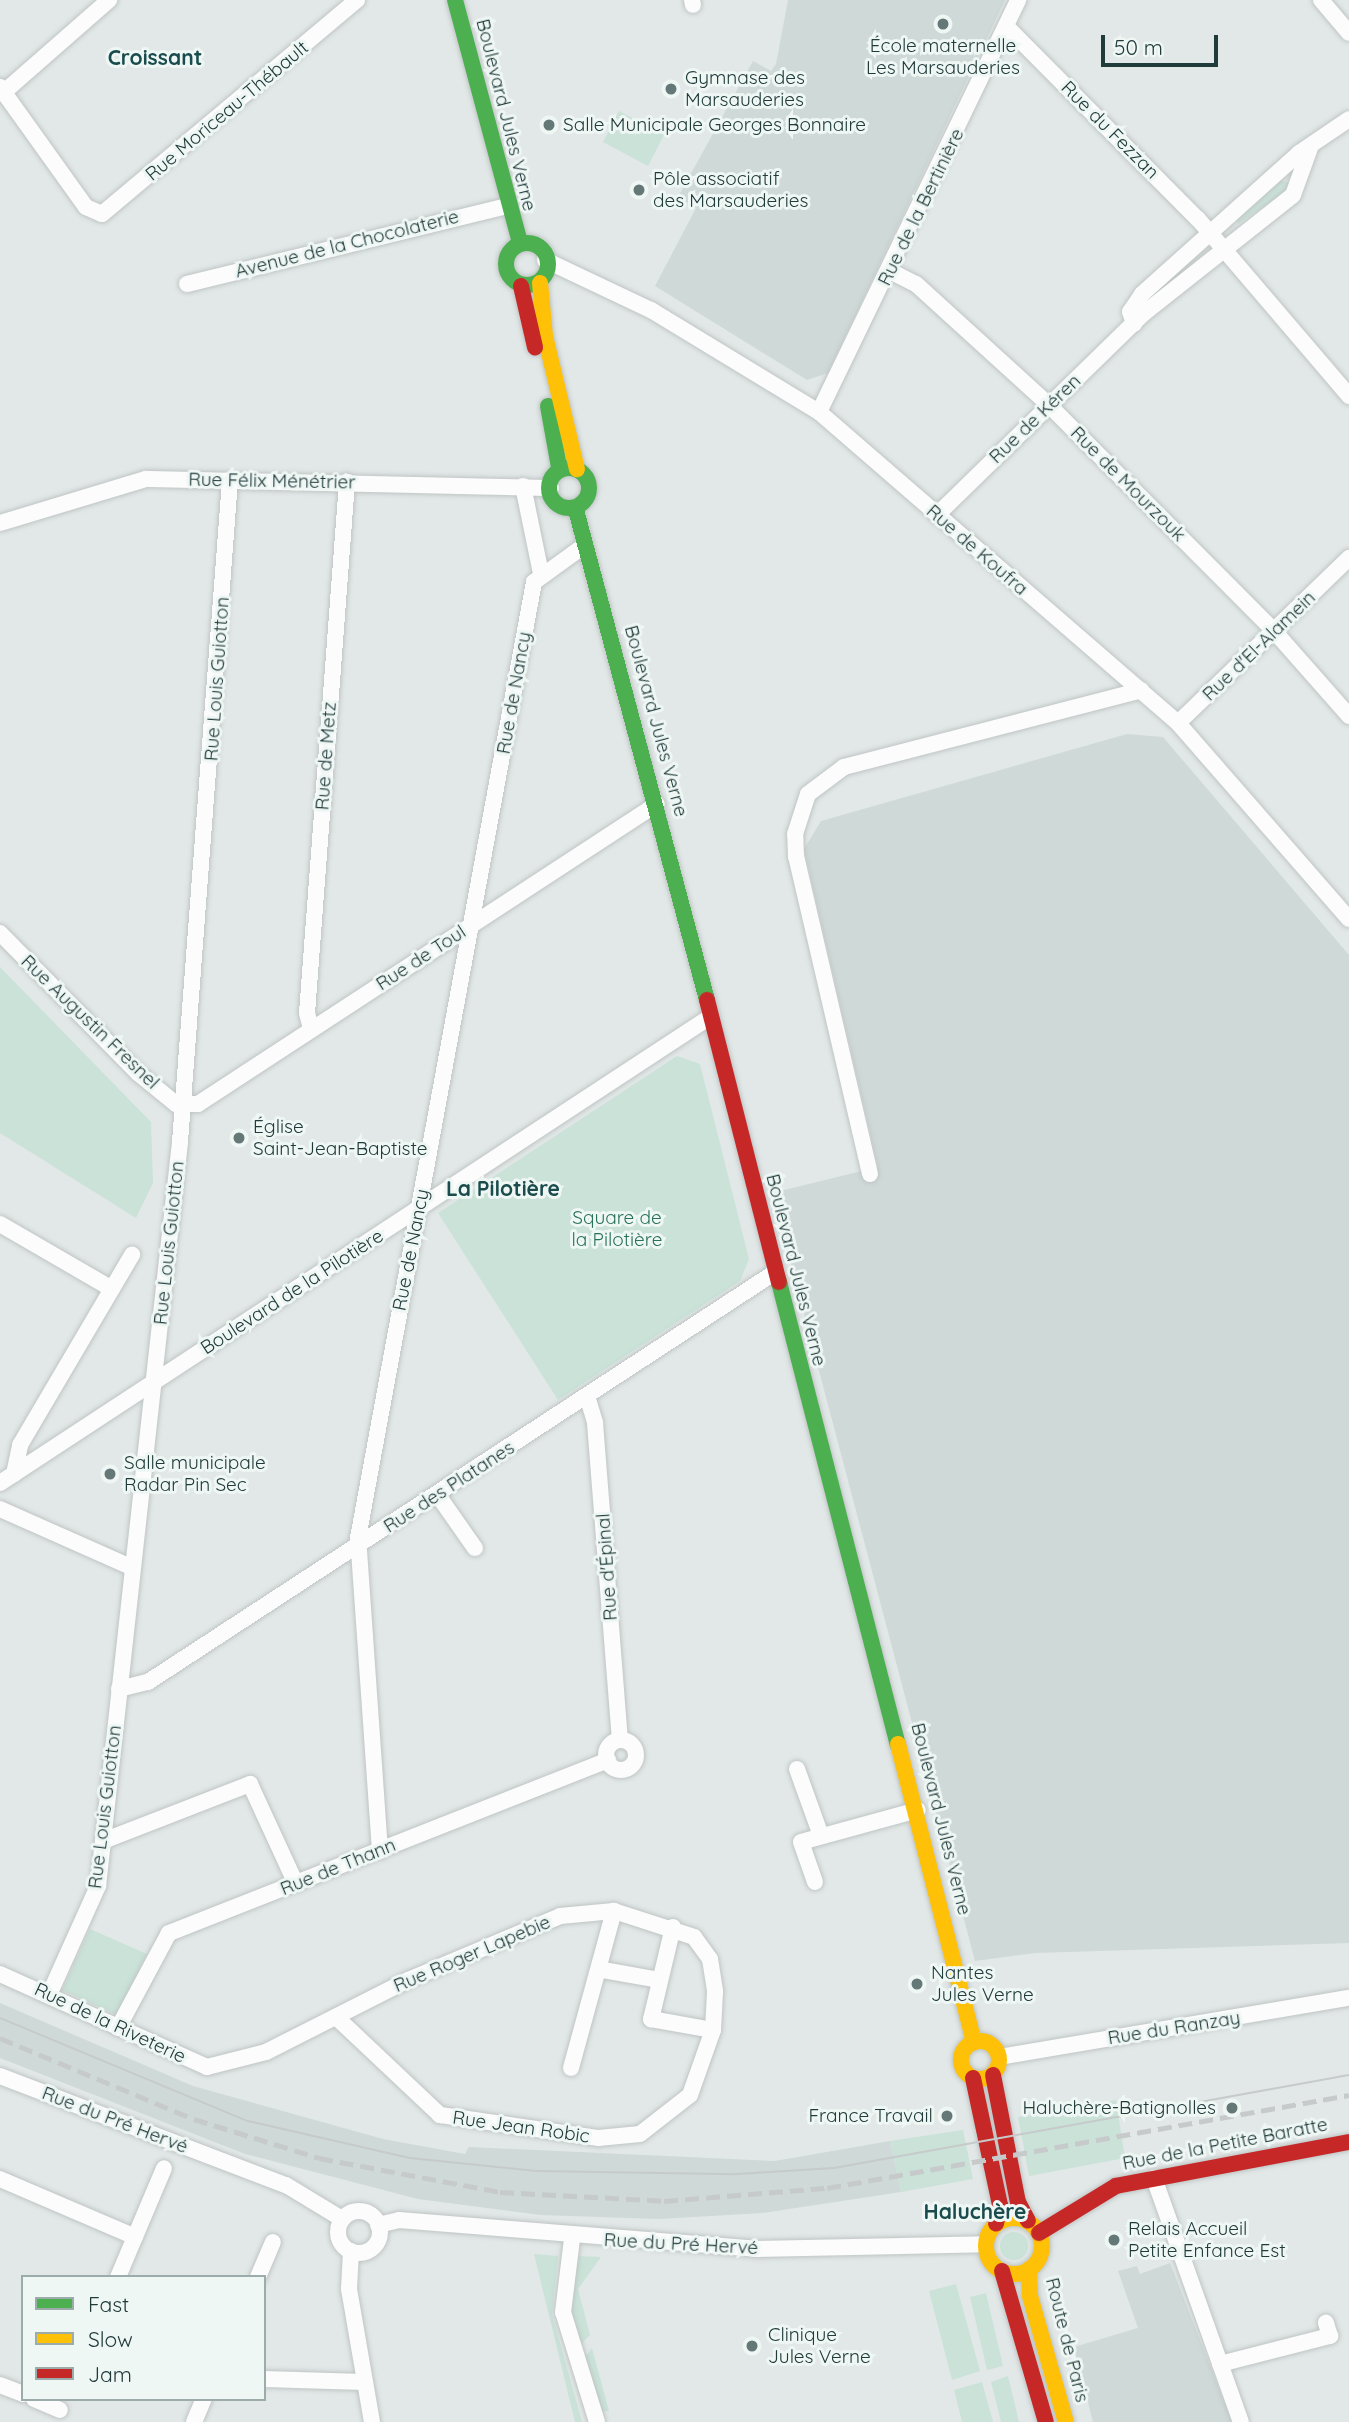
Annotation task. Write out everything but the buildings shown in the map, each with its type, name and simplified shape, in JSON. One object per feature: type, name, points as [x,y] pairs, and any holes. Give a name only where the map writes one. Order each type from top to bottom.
[{"type":"main road","name":"Boulevard Jules Verne","points":[[455,0],[519,239]]},
{"type":"main road","points":[[519,239],[536,244],[545,260],[540,283],[545,336],[577,469],[587,491],[576,510],[555,501],[551,488],[559,467],[521,286],[508,261],[519,239]]},
{"type":"main road","points":[[521,286],[540,283]]},
{"type":"main road","points":[[559,467],[577,469]]},
{"type":"main road","name":"Boulevard Jules Verne","points":[[576,510],[657,804],[774,1273],[918,1810],[974,2042]]},
{"type":"main road","points":[[1002,2271],[1029,2269],[1040,2255],[993,2075],[999,2057],[990,2044],[974,2042],[961,2060],[973,2078],[1000,2205],[996,2224],[986,2244],[989,2260],[1002,2271],[1045,2422]]},
{"type":"main road","points":[[973,2078],[993,2075]]},
{"type":"main road","name":"Rue de la Petite Baratte","points":[[1033,2227],[1116,2186],[1349,2142]]},
{"type":"main road","points":[[996,2224],[1033,2227]]},
{"type":"main road","name":"Route de Paris","points":[[1029,2269],[1030,2295],[1066,2422]]},
{"type":"street","points":[[2,90],[109,0]]},
{"type":"street","name":"Rue Moriceau-Thébault","points":[[2,90],[94,213],[111,209],[357,0]]},
{"type":"street","name":"Rue de la Bertinière","points":[[819,412],[1008,28],[1017,0]]},
{"type":"street","points":[[1321,0],[1349,33]]},
{"type":"street","name":"Rue du Fezzan","points":[[1008,28],[1210,232]]},
{"type":"street","points":[[1134,324],[1130,312],[1142,294],[1210,232],[1349,119]]},
{"type":"street","name":"Rue de Kéren","points":[[937,515],[1134,324],[1297,190],[1310,148]]},
{"type":"street","name":"Avenue de la Chocolaterie","points":[[187,285],[508,206]]},
{"type":"street","points":[[1210,232],[1349,396]]},
{"type":"street","name":"Rue de Koufra","points":[[545,260],[651,310],[819,412],[1178,723],[1349,919]]},
{"type":"street","name":"Rue de Mourzouk","points":[[890,271],[916,285],[1049,405],[1275,632],[1349,716]]},
{"type":"street","name":"Rue Félix Ménétrier","points":[[0,523],[146,479],[551,488]]},
{"type":"street","name":"Rue Louis Guiotton","points":[[49,1995],[98,1886],[183,1106],[230,480]]},
{"type":"street","name":"Rue de Metz","points":[[311,1029],[307,1013],[347,482]]},
{"type":"street","name":"Rue de Nancy","points":[[380,1851],[357,1547],[471,926],[541,574],[523,486]]},
{"type":"street","points":[[541,574],[585,545]]},
{"type":"street","name":"Rue d'El-Alamein","points":[[1178,723],[1346,564]]},
{"type":"street","points":[[870,1174],[796,857],[794,834],[808,794],[844,767],[1141,690]]},
{"type":"street","name":"Rue de Toul","points":[[183,1106],[207,1099],[657,804]]},
{"type":"street","name":"Rue Augustin Fresnel","points":[[0,933],[138,1073],[183,1106]]},
{"type":"street","name":"Boulevard de la Pilotière","points":[[7,1478],[418,1212],[710,1017]]},
{"type":"street","points":[[0,1224],[112,1289]]},
{"type":"street","points":[[7,1478],[20,1445],[132,1255]]},
{"type":"street","name":"Rue des Platanes","points":[[119,1689],[148,1682],[774,1273]]},
{"type":"street","name":"Rue d'Épinal","points":[[587,1396],[595,1423],[620,1740],[635,1749],[634,1762],[622,1769],[608,1760]]},
{"type":"street","points":[[437,1494],[475,1548]]},
{"type":"street","points":[[0,1509],[133,1568]]},
{"type":"street","points":[[608,1760],[610,1745],[620,1740]]},
{"type":"street","name":"Rue de Thann","points":[[118,2028],[162,1938],[608,1760]]},
{"type":"street","points":[[797,1769],[820,1833]]},
{"type":"street","points":[[103,1841],[250,1784],[296,1884]]},
{"type":"street","points":[[815,1882],[802,1842],[820,1833],[918,1810]]},
{"type":"street","points":[[571,2068],[589,1987],[603,1970],[614,1912]]},
{"type":"street","name":"Rue Roger Lapebie","points":[[336,2017],[523,1928],[560,1916],[614,1912],[673,1927],[694,1937]]},
{"type":"street","points":[[673,1927],[651,2019],[713,2030]]},
{"type":"street","name":"Rue Jean Robic","points":[[336,2017],[440,2115],[598,2138],[640,2134],[690,2095],[713,2030],[710,1959],[694,1937]]},
{"type":"street","points":[[603,1970],[660,1980]]},
{"type":"street","name":"Rue de la Riveterie","points":[[0,1974],[207,2067],[266,2052],[336,2017]]},
{"type":"street","name":"Rue du Ranzay","points":[[999,2057],[1349,1998]]},
{"type":"street","name":"Rue du Pré Hervé","points":[[0,2076],[286,2185],[342,2220]]},
{"type":"street","points":[[119,2275],[164,2168]]},
{"type":"street","points":[[1154,2178],[1241,2422]]},
{"type":"street","points":[[0,2179],[135,2237]]},
{"type":"street","points":[[364,2212],[378,2225],[374,2245],[351,2251],[339,2240],[342,2220],[364,2212]]},
{"type":"street","name":"Rue du Pré Hervé","points":[[378,2225],[399,2221],[572,2239],[712,2242],[756,2249],[986,2244]]},
{"type":"street","points":[[572,2239],[563,2312],[597,2422]]},
{"type":"street","points":[[259,2275],[273,2242]]},
{"type":"street","points":[[351,2251],[349,2289],[372,2422]]},
{"type":"street","points":[[1220,2364],[1330,2336],[1326,2323]]},
{"type":"street","points":[[266,2379],[364,2382]]},
{"type":"street","points":[[0,2385],[21,2393]]},
{"type":"street","points":[[39,2401],[61,2410]]},
{"type":"street","points":[[194,2422],[203,2401]]},
{"type":"shaded area","points":[[788,0],[1005,0],[828,373],[807,380],[655,286],[696,208],[678,197],[753,61],[771,71],[776,64]]},
{"type":"shaded area","points":[[1127,734],[1163,737],[1349,955],[1349,1943],[1036,1953],[975,1961],[772,1193],[878,1167],[804,849],[821,821]]},
{"type":"shaded area","points":[[0,2003],[193,2086],[383,2139],[465,2154],[469,2147],[775,2161],[890,2141],[901,2192],[763,2213],[659,2219],[541,2215],[418,2199],[245,2154],[0,2058]]},
{"type":"shaded area","points":[[1170,2263],[1232,2422],[1093,2422],[1074,2347],[1138,2328],[1118,2271],[1137,2266],[1140,2274]]},
{"type":"green space","points":[[619,111],[664,135],[648,166],[603,142]]},
{"type":"green space","points":[[1279,180],[1289,183],[1287,191],[1238,224],[1236,216]]},
{"type":"green space","points":[[0,967],[151,1122],[153,1183],[136,1218],[0,1133]]},
{"type":"green space","name":"Square de la Pilotière","points":[[677,1056],[700,1064],[749,1259],[740,1281],[558,1400],[438,1213]]},
{"type":"green space","points":[[90,1929],[147,1954],[117,2015],[62,1990]]},
{"type":"green space","points":[[1116,2100],[1125,2158],[1029,2176],[1018,2117]]},
{"type":"green space","points":[[963,2130],[973,2179],[901,2192],[890,2141]]},
{"type":"green space","points":[[1014,2232],[1024,2236],[1028,2246],[1024,2256],[1014,2260],[1004,2256],[1000,2246],[1004,2236]]},
{"type":"green space","points":[[534,2254],[558,2256],[552,2314],[582,2422],[575,2422]]},
{"type":"green space","points":[[575,2256],[601,2257],[578,2289],[590,2335],[577,2348],[568,2312]]},
{"type":"green space","points":[[956,2284],[980,2371],[952,2380],[929,2291]]},
{"type":"green space","points":[[986,2293],[1003,2366],[987,2370],[970,2297]]},
{"type":"green space","points":[[592,2348],[609,2411],[600,2412],[584,2358]]},
{"type":"green space","points":[[1008,2376],[1019,2422],[1001,2422],[991,2382]]},
{"type":"green space","points":[[982,2382],[993,2422],[962,2422],[954,2390]]},
{"type":"tram line","points":[[0,2018],[248,2121],[410,2158],[536,2171],[737,2174],[834,2168],[1349,2075]]},
{"type":"railway","points":[[0,2038],[194,2119],[319,2158],[500,2192],[664,2201],[827,2188],[1349,2095]]},
{"type":"traffic: fast","points":[[455,0],[519,239]]},
{"type":"traffic: fast","points":[[527,243],[542,249],[548,264],[542,279],[527,285],[512,279],[506,264],[512,249],[527,243]]},
{"type":"traffic: fast","points":[[548,406],[559,467]]},
{"type":"traffic: fast","points":[[569,468],[577,469],[583,474],[588,480],[589,488],[588,496],[583,502],[577,507],[569,508],[561,507],[555,502],[550,496],[549,488],[550,480],[555,474],[561,469],[569,468]]},
{"type":"traffic: fast","points":[[576,510],[707,1000]]},
{"type":"traffic: fast","points":[[779,1282],[898,1744]]},
{"type":"traffic: slow","points":[[540,283],[545,336],[577,469]]},
{"type":"traffic: slow","points":[[898,1744],[974,2042]]},
{"type":"traffic: slow","points":[[980,2041],[994,2046],[999,2060],[994,2074],[980,2079],[966,2074],[961,2060],[966,2046],[980,2041]]},
{"type":"traffic: slow","points":[[1014,2218],[1025,2220],[1034,2226],[1040,2235],[1042,2246],[1040,2257],[1034,2266],[1025,2272],[1014,2274],[1003,2272],[994,2266],[988,2257],[986,2246],[988,2235],[994,2226],[1003,2220],[1014,2218]]},
{"type":"traffic: slow","points":[[1029,2269],[1030,2296],[1066,2422]]},
{"type":"traffic: jam","points":[[521,286],[535,347]]},
{"type":"traffic: jam","points":[[707,1000],[779,1282]]},
{"type":"traffic: jam","points":[[993,2075],[1018,2202],[1028,2221]]},
{"type":"traffic: jam","points":[[973,2078],[1000,2205],[996,2224]]},
{"type":"traffic: jam","points":[[1039,2233],[1116,2186],[1349,2142]]},
{"type":"traffic: jam","points":[[1002,2271],[1046,2422]]},
{"type":"place","name":"École maternelle Les Marsauderies","points":[[943,24]]},
{"type":"place","name":"Gymnase des Marsauderies","points":[[671,89]]},
{"type":"place","name":"Salle Municipale Georges Bonnaire","points":[[549,125]]},
{"type":"place","name":"Pôle associatif des Marsauderies","points":[[639,190]]},
{"type":"place","name":"Église Saint-Jean-Baptiste","points":[[239,1138]]},
{"type":"place","name":"Salle municipale Radar Pin Sec","points":[[110,1474]]},
{"type":"place","name":"Nantes Jules Verne","points":[[917,1984]]},
{"type":"place","name":"Haluchère-Batignolles","points":[[1232,2108]]},
{"type":"place","name":"France Travail","points":[[947,2116]]},
{"type":"place","name":"Relais Accueil Petite Enfance Est","points":[[1114,2240]]},
{"type":"place","name":"Clinique Jules Verne","points":[[752,2346]]},
{"type":"district","name":"Croissant","points":[[155,57]]},
{"type":"district","name":"La Pilotière","points":[[503,1188]]},
{"type":"district","name":"Haluchère","points":[[975,2211]]}]
